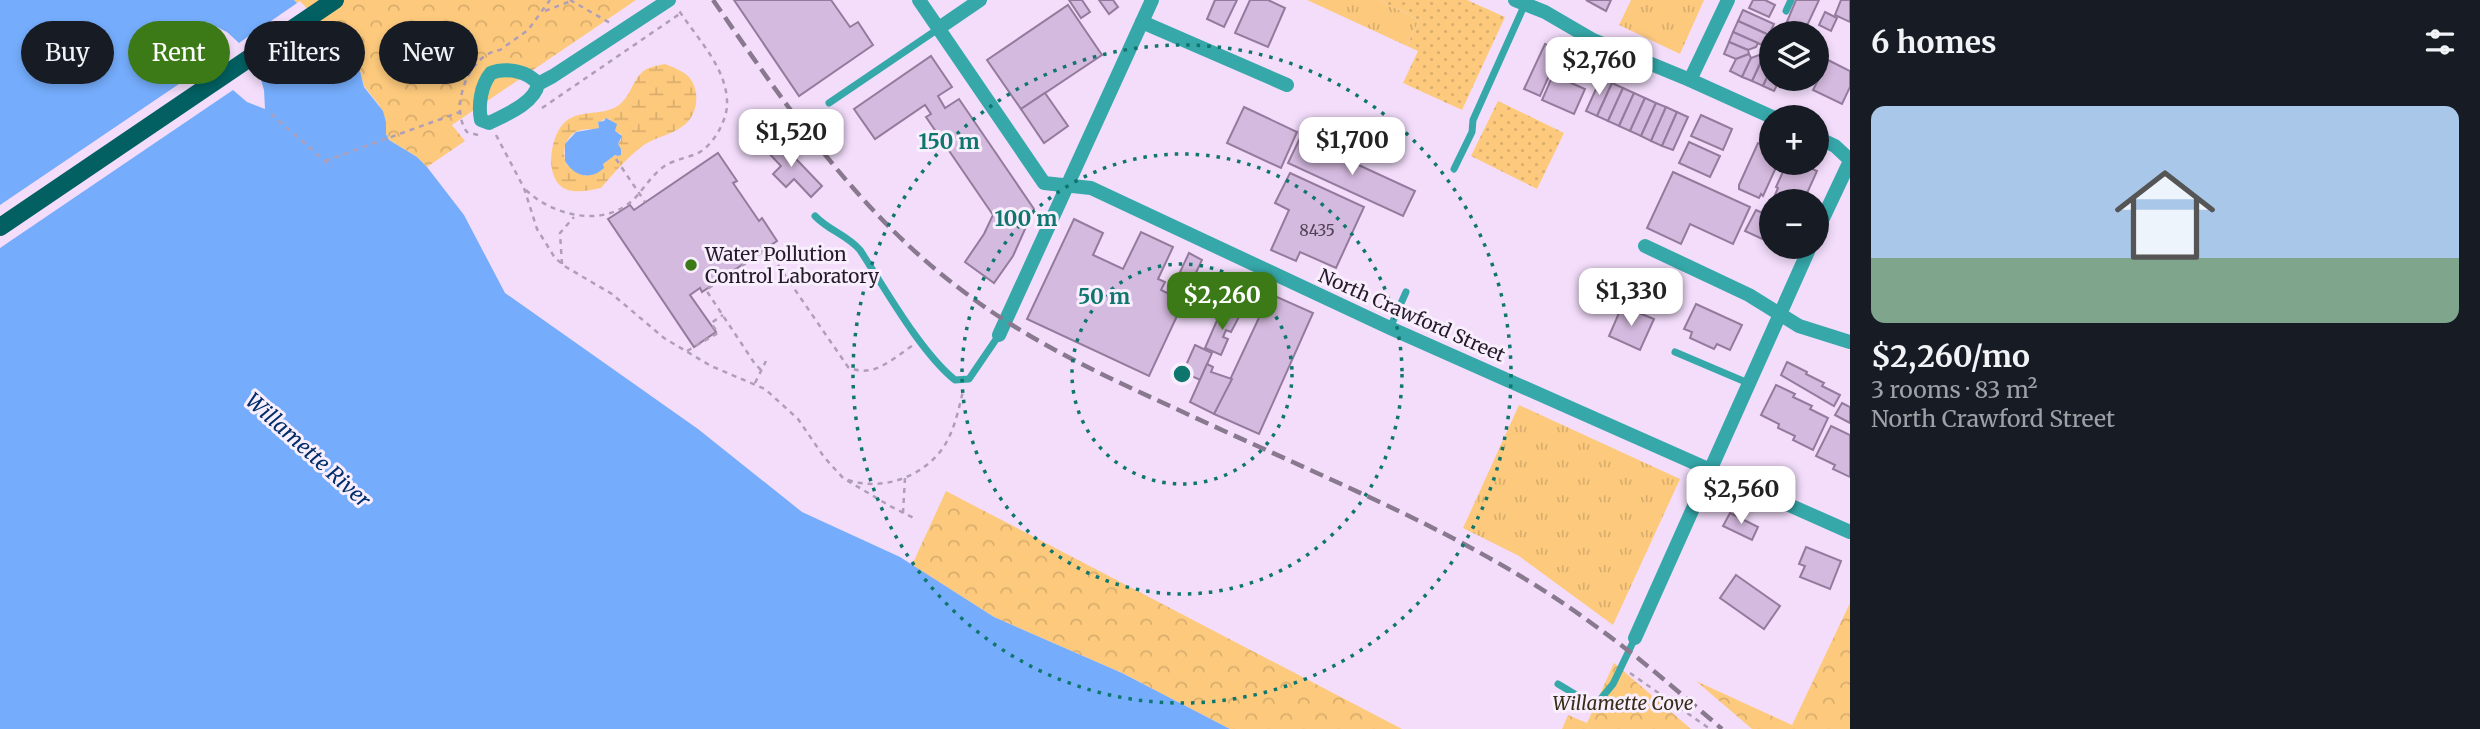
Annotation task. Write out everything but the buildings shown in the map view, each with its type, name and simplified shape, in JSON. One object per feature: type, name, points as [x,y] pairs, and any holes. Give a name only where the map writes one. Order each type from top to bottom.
[{"type":"main road","points":[[0,227],[335,0]]},
{"type":"street","name":"North Crawford Street","points":[[919,0],[1044,183],[1091,188],[1390,328],[1850,532]]},
{"type":"street","points":[[939,28],[980,0]]},
{"type":"street","points":[[999,335],[1152,0]]},
{"type":"street","points":[[1690,80],[1728,0]]},
{"type":"street","points":[[1520,2],[1545,12],[1593,40],[1759,111]]},
{"type":"street","points":[[538,83],[554,76],[618,34],[673,3]]},
{"type":"street","points":[[1142,22],[1287,85]]},
{"type":"street","points":[[504,70],[530,75],[538,83],[538,89],[531,98],[489,123],[481,120],[482,91],[491,73],[504,70]]},
{"type":"street","points":[[1829,143],[1850,160],[1829,205]]},
{"type":"street","points":[[1645,246],[1749,295],[1799,326],[1850,342]]},
{"type":"street","points":[[1635,638],[1805,259]]},
{"type":"lane","points":[[1786,10],[1791,0]]},
{"type":"lane","points":[[1454,169],[1472,132],[1473,120],[1520,2]]},
{"type":"lane","points":[[829,103],[939,28]]},
{"type":"lane","points":[[814,216],[824,226],[852,240],[920,340],[955,380],[965,381],[973,374],[999,335]]},
{"type":"lane","points":[[1390,328],[1406,292]]},
{"type":"lane","points":[[1675,352],[1748,383]]},
{"type":"lane","points":[[1558,684],[1588,702],[1599,701],[1613,684],[1635,638]]},
{"type":"path","points":[[500,50],[528,30],[550,0]]},
{"type":"path","points":[[543,12],[571,1],[608,21],[618,34]]},
{"type":"path","points":[[524,188],[549,206],[574,216],[590,216],[627,204],[664,166],[704,149],[719,129],[726,113],[726,88],[723,77],[673,3]]},
{"type":"path","points":[[532,114],[681,13]]},
{"type":"path","points":[[598,28],[608,21]]},
{"type":"path","points":[[326,161],[458,113]]},
{"type":"path","points":[[271,114],[332,167]]},
{"type":"path","points":[[495,134],[524,188],[537,229],[555,258],[611,294],[664,338],[711,366],[755,383],[777,398],[798,419],[824,457],[844,478],[914,518]]},
{"type":"path","points":[[616,159],[645,202]]},
{"type":"path","points":[[562,264],[560,233],[574,216]]},
{"type":"path","points":[[761,370],[706,290],[767,249],[848,367],[862,372],[876,369],[920,340]]},
{"type":"path","points":[[687,351],[718,333],[711,323],[723,315]]},
{"type":"path","points":[[755,383],[766,361]]},
{"type":"path","points":[[844,478],[870,484],[905,478],[928,464],[944,446],[952,430],[965,381]]},
{"type":"path","points":[[903,514],[905,478]]},
{"type":"path","points":[[1621,666],[1710,729]]},
{"type":"green space","points":[[294,0],[636,0],[452,125],[465,141],[427,167],[417,157],[389,140],[379,105],[364,86],[365,21],[314,21]]},
{"type":"green space","points":[[1307,0],[1379,0],[1419,20],[1407,46]]},
{"type":"green space","points":[[1379,0],[1467,0],[1505,17],[1462,110],[1403,83],[1418,51],[1407,46],[1419,20]]},
{"type":"green space","points":[[1631,0],[1704,0],[1680,54],[1619,25]]},
{"type":"green space","points":[[665,64],[684,73],[693,83],[696,103],[688,122],[638,150],[601,188],[576,191],[560,186],[555,179],[551,160],[554,140],[563,124],[574,116],[614,108],[625,99],[643,71]],"holes":[[[610,119],[616,124],[615,132],[621,134],[618,156],[613,155],[603,167],[585,176],[567,165],[565,149],[571,135],[581,130],[599,128],[598,123]]]},
{"type":"green space","points":[[1498,101],[1564,133],[1537,189],[1471,156]]},
{"type":"green space","points":[[1519,405],[1680,479],[1613,625],[1519,556],[1463,528]]},
{"type":"green space","points":[[946,491],[1402,729],[1230,729],[1122,673],[994,617],[912,565]]},
{"type":"green space","points":[[1850,603],[1850,729],[1752,729],[1696,681],[1792,725]]},
{"type":"green space","name":"Willamette Cove","points":[[1614,663],[1691,729],[1562,729],[1568,715],[1587,723]]},
{"type":"water","name":"Willamette River","points":[[0,0],[294,0],[314,21],[244,21],[244,84],[363,84],[383,111],[389,140],[417,157],[427,167],[464,215],[505,293],[698,429],[802,512],[900,557],[994,617],[1122,673],[1230,729],[0,729]]},
{"type":"water","points":[[606,118],[617,124],[615,131],[622,136],[618,144],[621,155],[615,155],[603,164],[604,168],[599,172],[588,175],[578,173],[565,161],[565,144],[576,132],[599,128],[598,122]]},
{"type":"pier","points":[[300,1],[319,21],[271,21]]},
{"type":"pier","points":[[230,35],[239,43],[244,40],[244,84],[262,84],[265,109],[247,102],[233,90],[0,248],[0,205],[179,84],[230,84]]},
{"type":"railway","points":[[713,0],[795,115],[853,188],[919,255],[980,304],[1032,337],[1086,366],[1383,504],[1506,567],[1611,637],[1722,729]]},
{"type":"place","name":"Water Pollution Control Laboratory","points":[[691,265]]}]
